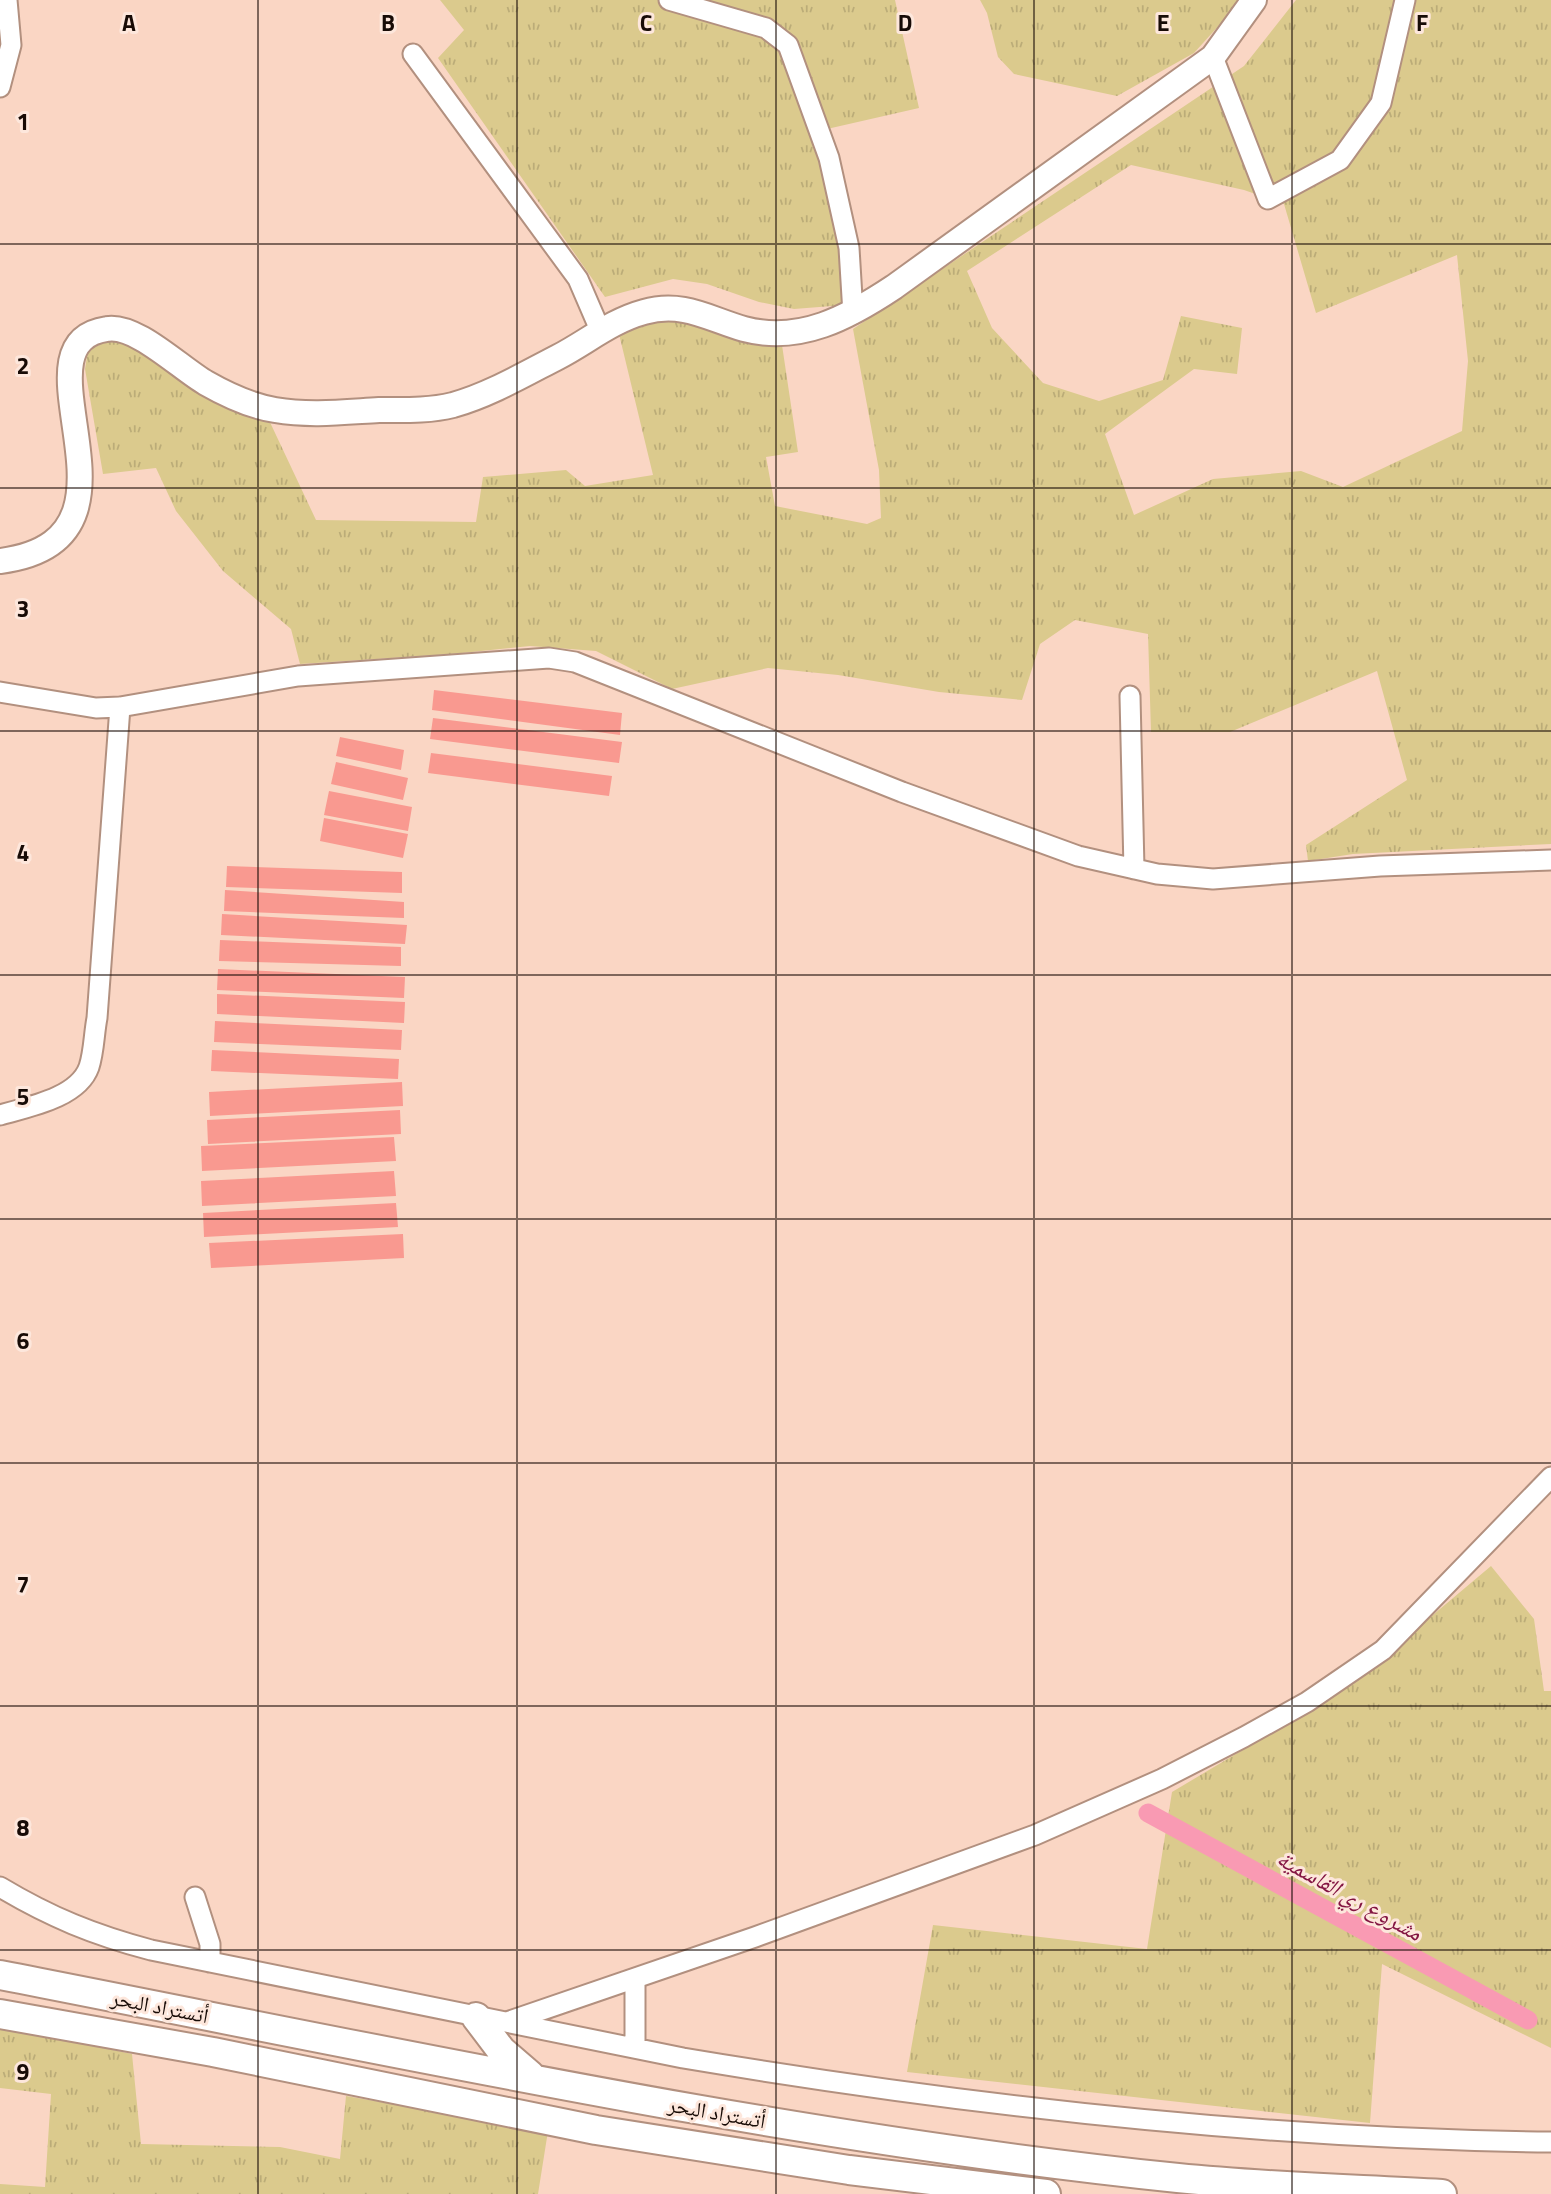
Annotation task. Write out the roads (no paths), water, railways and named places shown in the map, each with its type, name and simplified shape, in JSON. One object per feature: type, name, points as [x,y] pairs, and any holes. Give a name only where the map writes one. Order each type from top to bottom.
[{"type":"highway","name":"أتستراد البحر","points":[[0,1975],[848,2135],[1166,2177],[1442,2194]]},
{"type":"highway","name":"أتستراد البحر","points":[[0,2014],[213,2052],[583,2127],[849,2170],[1046,2194]]},
{"type":"highway","points":[[475,2017],[501,2050],[536,2078]]},
{"type":"main road","points":[[0,561],[44,550],[74,517],[81,481],[69,374],[76,348],[99,331],[115,328],[132,332],[204,382],[253,405],[315,414],[431,409],[452,405],[486,392],[561,355],[600,330],[645,311],[676,309],[704,313],[745,330],[782,334],[815,329],[853,314],[1213,57],[1254,0]]},
{"type":"street","points":[[0,87],[11,45],[7,0]]},
{"type":"street","points":[[669,0],[766,28],[782,37],[793,54],[829,158],[849,248],[853,314]]},
{"type":"street","points":[[1213,57],[1268,199],[1340,159],[1381,103],[1405,0]]},
{"type":"street","points":[[413,54],[578,279],[600,330]]},
{"type":"street","points":[[0,692],[96,708],[120,707],[312,675],[538,659],[575,662],[852,774],[1078,856],[1134,869],[1213,879],[1380,866],[1551,860]]},
{"type":"street","points":[[1130,696],[1134,869]]},
{"type":"street","points":[[0,1115],[33,1106],[76,1086],[89,1068],[97,1018],[120,707]]},
{"type":"street","points":[[507,2022],[635,1979],[1035,1835],[1162,1779],[1255,1731],[1307,1702],[1383,1650],[1551,1477]]},
{"type":"street","points":[[0,1887],[50,1916],[96,1936],[210,1962],[635,2048],[899,2091],[1186,2124],[1358,2138],[1551,2142]]},
{"type":"street","points":[[195,1897],[210,1944],[210,1962]]},
{"type":"street","points":[[635,1979],[635,2048]]},
{"type":"waterway","name":"مشروع ري القاسمية","points":[[1148,1813],[1528,2020]]}]
